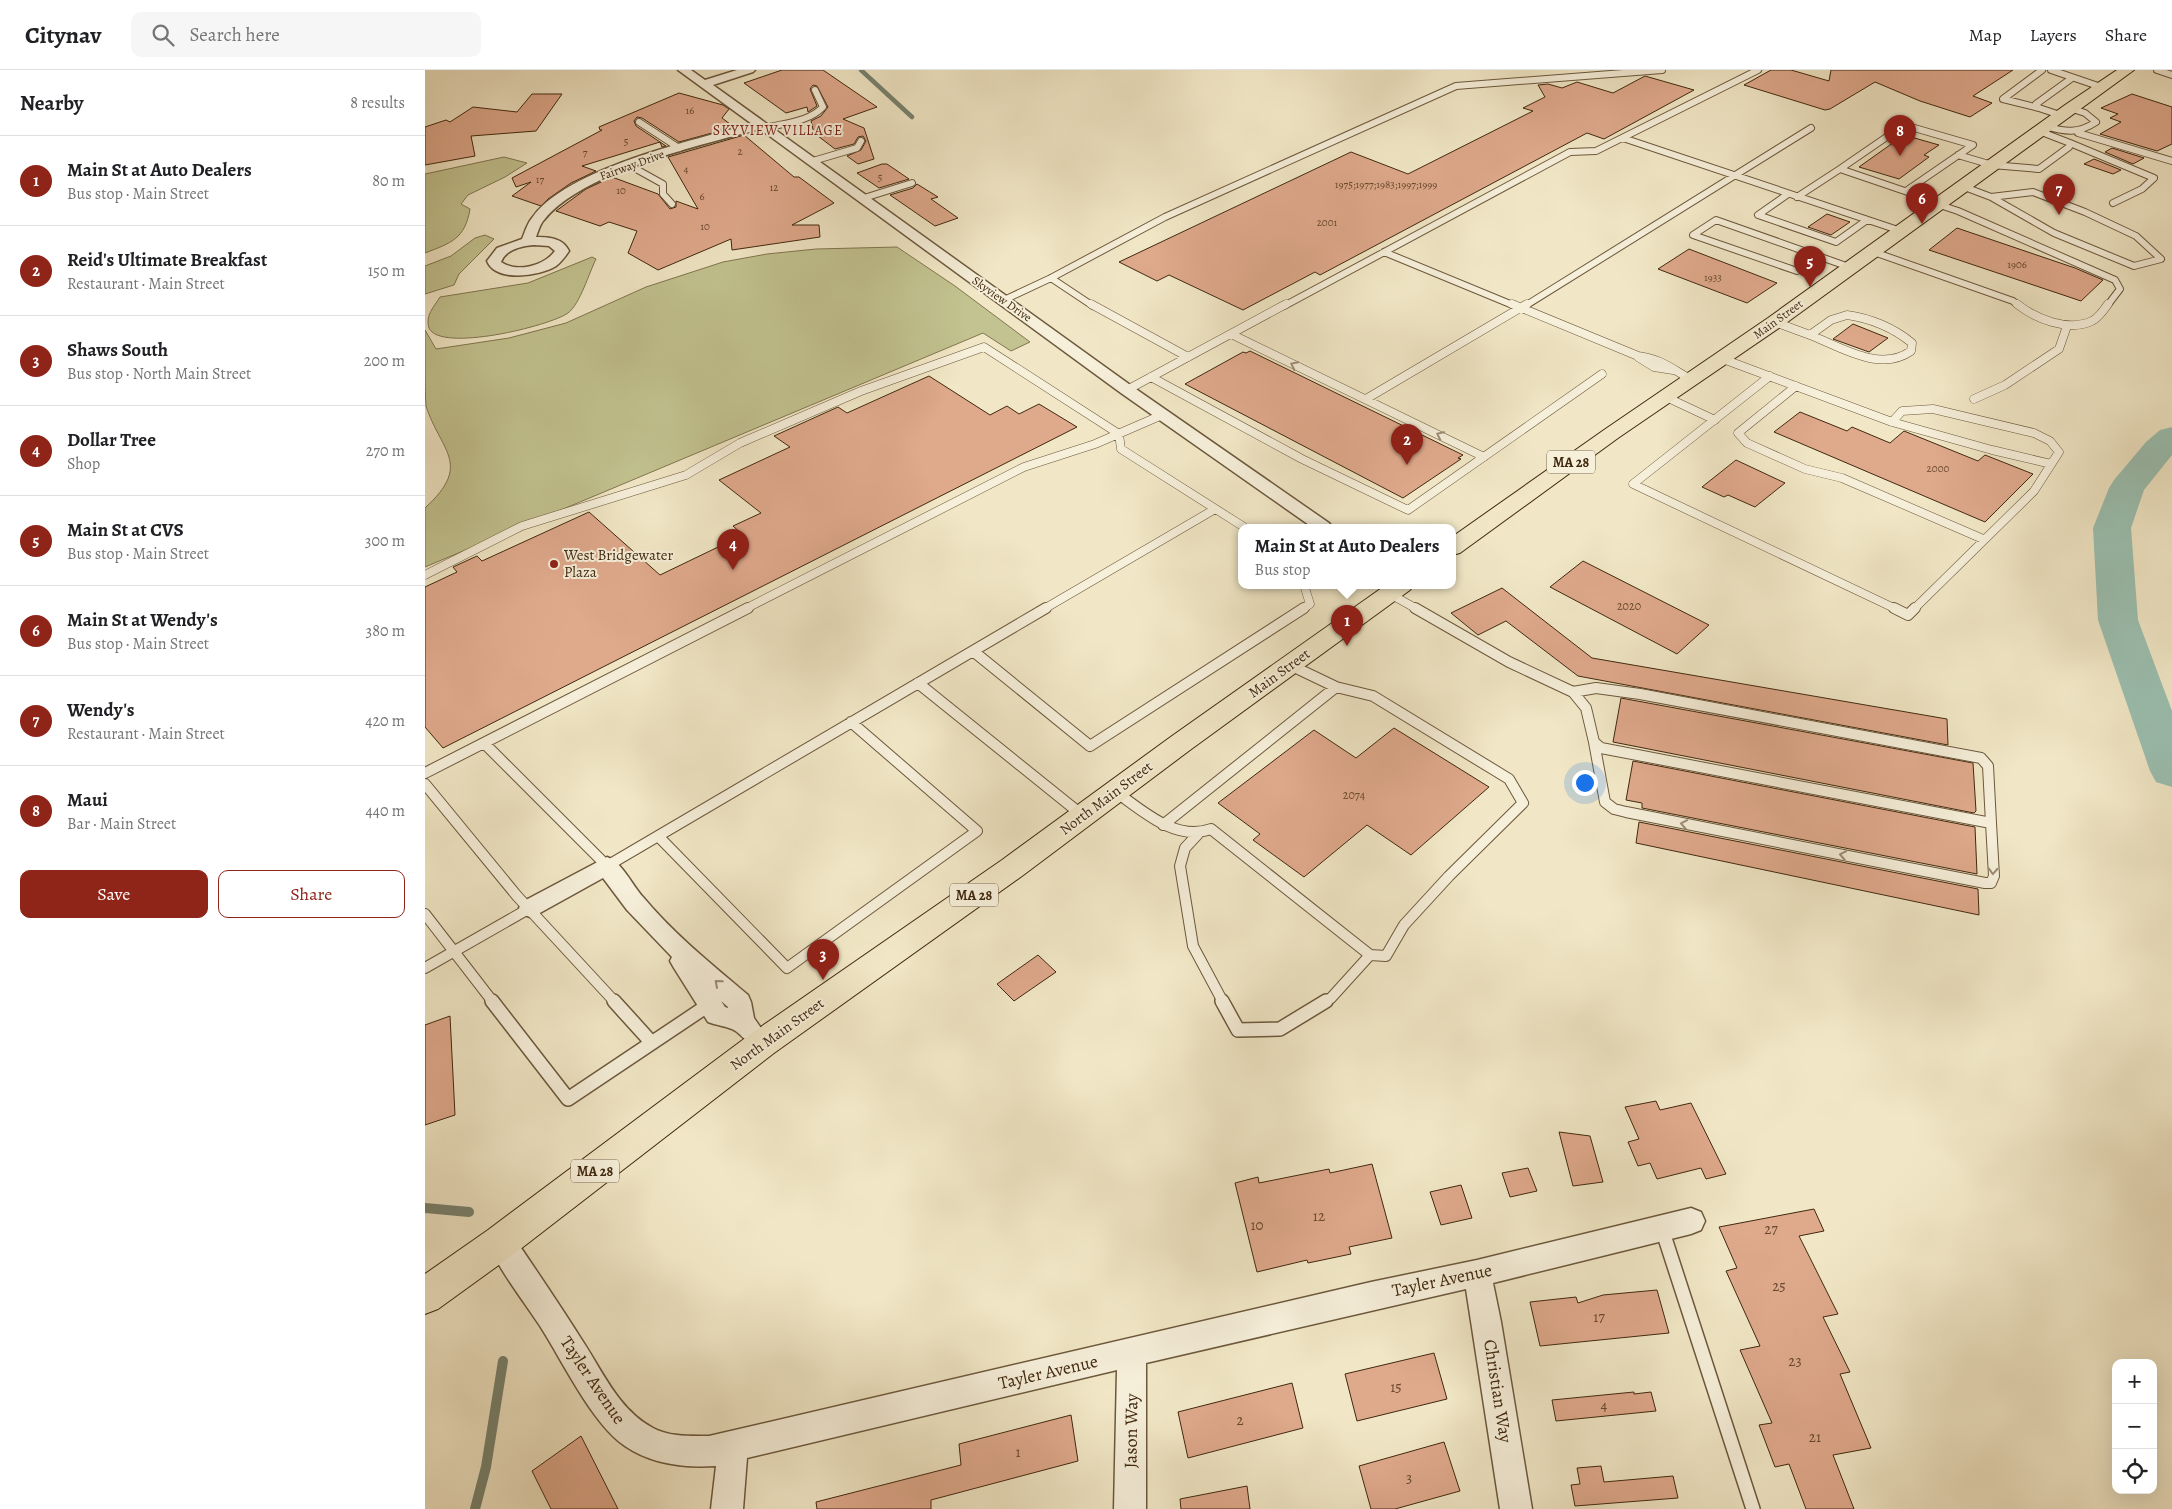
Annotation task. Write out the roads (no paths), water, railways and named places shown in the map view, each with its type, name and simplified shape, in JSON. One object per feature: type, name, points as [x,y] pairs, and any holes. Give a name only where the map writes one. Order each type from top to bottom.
[{"type":"main road","name":"Main Street","points":[[1456,545],[1665,397],[1682,375],[1723,358],[2065,111],[2127,70]]},
{"type":"main road","name":"Main Street","points":[[1181,743],[1396,589]]},
{"type":"main road","name":"North Main Street","points":[[425,1296],[501,1242],[752,1033],[997,879],[1181,743]]},
{"type":"street","name":"Skyview Drive","points":[[683,70],[813,161],[1162,415],[1319,524]]},
{"type":"street","points":[[704,84],[749,70]]},
{"type":"street","name":"Fairway Drive","points":[[527,242],[528,232],[542,213],[585,183],[627,164],[679,148],[764,126]]},
{"type":"street","points":[[531,908],[607,866],[622,890],[669,940],[739,1002],[752,1033]]},
{"type":"street","points":[[669,940],[717,1015],[752,1033]]},
{"type":"street","name":"Tayler Avenue","points":[[501,1242],[599,1394],[623,1426],[643,1439],[671,1449],[707,1451],[1477,1273],[1691,1221]]},
{"type":"street","name":"Christian Way","points":[[1477,1273],[1496,1371],[1516,1509]]},
{"type":"street","name":"Jason Way","points":[[1130,1509],[1132,1352]]},
{"type":"street","points":[[727,1509],[733,1446]]},
{"type":"lane","points":[[1004,300],[1051,278],[1165,217],[1457,86],[1662,70]]},
{"type":"lane","points":[[1127,390],[1570,152],[1596,151],[1758,70]]},
{"type":"lane","points":[[2042,70],[2003,99],[2039,108],[2085,113],[2096,122],[2078,132]]},
{"type":"lane","points":[[2051,70],[2101,87]]},
{"type":"lane","points":[[2157,70],[2172,75]]},
{"type":"lane","points":[[2039,108],[2036,104],[2072,78]]},
{"type":"lane","points":[[764,126],[818,113],[823,107],[815,90]]},
{"type":"lane","points":[[639,122],[679,148]]},
{"type":"lane","points":[[1797,196],[1840,170],[1905,125],[1973,145],[1906,191]]},
{"type":"lane","points":[[1366,399],[1562,284],[1811,128]]},
{"type":"lane","points":[[2042,128],[2078,132],[2172,161]]},
{"type":"lane","points":[[2042,128],[2070,143],[2154,178],[2141,189],[2113,203]]},
{"type":"lane","points":[[1623,138],[1901,231]]},
{"type":"lane","points":[[813,161],[857,148],[861,141]]},
{"type":"lane","points":[[1958,155],[1992,165],[2039,169],[2069,147],[2070,143]]},
{"type":"lane","points":[[627,164],[663,184],[663,194],[672,204]]},
{"type":"lane","points":[[1840,170],[1906,191],[1966,214],[2115,280],[2120,289],[2093,321],[2067,326],[2026,313],[2013,301],[1871,251]]},
{"type":"lane","points":[[864,198],[912,183]]},
{"type":"lane","points":[[1962,186],[1991,197],[2054,233],[2134,266],[2161,259],[2136,236],[2085,212],[2033,192],[1991,197]]},
{"type":"lane","points":[[1788,194],[1758,215],[1836,242],[1867,220]]},
{"type":"lane","points":[[1818,256],[1797,271],[1693,235],[1716,220],[1818,256],[1849,267]]},
{"type":"lane","points":[[1384,252],[1638,356],[1645,363],[1663,371],[1682,375]]},
{"type":"lane","points":[[1051,278],[1106,314],[1188,357]]},
{"type":"lane","points":[[1775,322],[1809,336],[1871,360],[1884,362],[1900,359],[1911,351],[1912,342],[1904,335],[1848,315],[1837,317],[1809,336]]},
{"type":"lane","points":[[1974,399],[2005,386],[2059,349],[2067,326]]},
{"type":"lane","points":[[1231,334],[1484,457]]},
{"type":"lane","points":[[425,575],[523,526],[686,475],[740,443],[783,424],[861,391],[984,348],[1119,434],[1121,449],[1239,524]]},
{"type":"lane","points":[[1723,358],[1892,422],[1992,450],[2051,464]]},
{"type":"lane","points":[[1151,377],[1302,459],[1408,510],[1602,374]]},
{"type":"lane","points":[[1770,376],[1633,484],[1908,615],[1983,539],[2034,491],[2059,452],[2050,441],[2034,433],[1933,409],[1902,411],[1892,422]]},
{"type":"lane","points":[[1796,386],[1738,433],[1747,443],[1805,469],[1842,478],[1983,539]]},
{"type":"lane","points":[[1665,397],[1715,420]]},
{"type":"lane","points":[[425,773],[1025,467],[1069,454],[1162,415]]},
{"type":"lane","points":[[485,743],[607,866],[1215,509]]},
{"type":"lane","points":[[973,651],[1090,746],[1310,604],[1305,589]]},
{"type":"lane","points":[[1396,589],[1509,662],[1573,692],[1586,708],[1605,802],[1614,809],[1991,883],[1994,876],[1988,766],[1981,758],[1640,694],[1596,688],[1573,692]]},
{"type":"lane","points":[[1290,665],[1336,688],[1357,690],[1373,696],[1509,780],[1523,803],[1449,876],[1404,925],[1386,956],[1370,954],[1211,829],[1198,834],[1185,848],[1180,866],[1193,946],[1237,1030],[1280,1029],[1331,998],[1370,954]]},
{"type":"lane","points":[[918,683],[1083,816]]},
{"type":"lane","points":[[1163,825],[1336,688]]},
{"type":"lane","points":[[658,836],[787,968],[977,831],[851,722]]},
{"type":"lane","points":[[1594,742],[1601,748],[1613,751],[1991,823]]},
{"type":"lane","points":[[425,784],[517,896],[531,908],[652,1043]]},
{"type":"lane","points":[[1116,792],[1163,825],[1198,834]]},
{"type":"lane","points":[[425,968],[531,908]]},
{"type":"lane","points":[[425,914],[567,1099],[710,1004]]},
{"type":"lane","points":[[1662,1229],[1753,1509]]},
{"type":"waterway","points":[[861,70],[912,117]]},
{"type":"waterway","points":[[2172,437],[2158,449],[2127,488],[2112,528],[2118,620],[2172,771]]},
{"type":"waterway","points":[[425,1208],[469,1212]]},
{"type":"waterway","points":[[475,1509],[486,1467],[503,1361]]},
{"type":"place","name":"Maui","points":[[1900,156]]},
{"type":"place","name":"Wendy's","points":[[2059,215]]},
{"type":"place","name":"Main St at Wendy's","points":[[1922,224]]},
{"type":"place","name":"Main St at CVS","points":[[1810,287]]},
{"type":"place","name":"Reid's Ultimate Breakfast","points":[[1407,465]]},
{"type":"place","name":"West Bridgewater Plaza","points":[[554,564]]},
{"type":"place","name":"Dollar Tree","points":[[733,570]]},
{"type":"place","name":"Main St at Auto Dealers","points":[[1347,646]]},
{"type":"place","name":"Shaws South","points":[[823,980]]},
{"type":"district","name":"SKYVIEW VILLAGE","points":[[778,130]]}]
